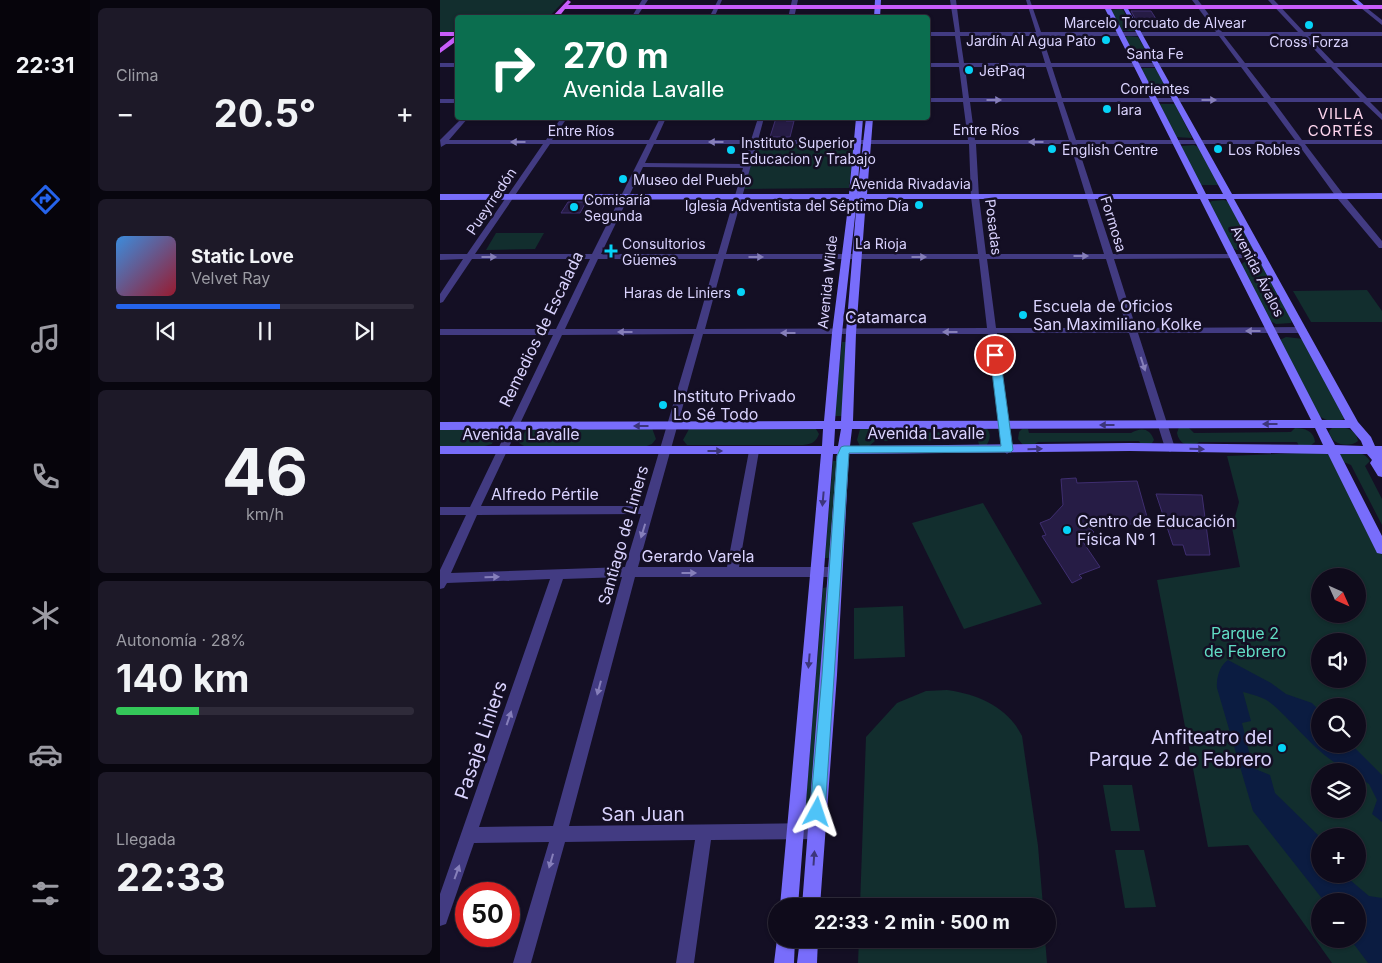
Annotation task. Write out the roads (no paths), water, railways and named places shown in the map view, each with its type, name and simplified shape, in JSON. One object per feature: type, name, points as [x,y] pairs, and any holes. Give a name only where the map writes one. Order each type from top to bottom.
[{"type":"main road","points":[[557,15],[570,0]]},
{"type":"main road","points":[[1355,0],[1362,6]]},
{"type":"main road","points":[[564,7],[642,4],[1274,4],[1382,6]]},
{"type":"main road","name":"Avenida Ávalos","points":[[1108,4],[1136,65],[1382,549]]},
{"type":"main road","name":"Avenida Ávalos","points":[[1122,4],[1353,424],[1373,447],[1378,459],[1376,462],[1382,474]]},
{"type":"main road","points":[[440,34],[455,35]]},
{"type":"main road","points":[[440,42],[449,34]]},
{"type":"main road","points":[[440,52],[455,37]]},
{"type":"main road","name":"Avenida Wilde","points":[[790,898],[837,333],[859,120]]},
{"type":"main road","name":"Avenida Wilde","points":[[812,898],[842,456],[847,425],[851,332],[859,257],[869,120]]},
{"type":"main road","name":"Avenida Rivadavia","points":[[440,191],[512,194],[1227,194],[1382,191]]},
{"type":"main road","name":"Avenida Rivadavia","points":[[1338,193],[1382,196]]},
{"type":"main road","name":"Avenida Rivadavia","points":[[440,197],[512,194]]},
{"type":"main road","name":"Avenida Lavalle","points":[[440,426],[1353,424]]},
{"type":"main road","name":"Avenida Lavalle","points":[[440,450],[754,451],[1170,448],[1332,450],[1373,447],[1382,442]]},
{"type":"main road","points":[[784,963],[785,948]]},
{"type":"main road","points":[[807,963],[808,948]]},
{"type":"street","points":[[635,15],[642,4]]},
{"type":"street","name":"Posadas","points":[[953,4],[972,142],[975,194],[1007,450]]},
{"type":"street","name":"Formosa","points":[[1030,4],[1170,448]]},
{"type":"street","points":[[1198,4],[1338,193],[1382,246]]},
{"type":"street","points":[[1274,4],[1382,118]]},
{"type":"street","points":[[1362,6],[1382,23]]},
{"type":"street","name":"Marcelo Torcuato de Alvear","points":[[930,34],[1382,34]]},
{"type":"street","points":[[440,65],[455,65]]},
{"type":"street","name":"Santa Fe","points":[[930,65],[1382,65]]},
{"type":"street","name":"Corrientes","points":[[930,100],[1382,100]]},
{"type":"street","points":[[440,101],[455,101]]},
{"type":"street","points":[[441,144],[463,120]]},
{"type":"street","name":"Pueyrredón","points":[[440,300],[563,120]]},
{"type":"street","name":"Remedios de Escalada","points":[[441,580],[513,426],[662,120]]},
{"type":"street","name":"Santiago de Liniers","points":[[522,963],[630,572],[760,120]]},
{"type":"street","name":"Entre Ríos","points":[[441,144],[1382,142]]},
{"type":"street","points":[[639,165],[747,166]]},
{"type":"street","name":"La Rioja","points":[[440,257],[1262,256]]},
{"type":"street","name":"Catamarca","points":[[440,332],[837,333],[1302,330]]},
{"type":"street","points":[[732,573],[754,451]]},
{"type":"street","name":"Alfredo Pértile","points":[[440,510],[649,510]]},
{"type":"street","name":"Gerardo Varela","points":[[441,580],[630,572],[835,572]]},
{"type":"street","name":"Pasaje Liniers","points":[[440,918],[470,836],[558,574]]},
{"type":"street","name":"San Juan","points":[[470,836],[816,832]]},
{"type":"street","points":[[685,963],[704,834]]},
{"type":"water","points":[[1228,660],[1271,683],[1286,694],[1311,703],[1311,742],[1268,701],[1243,692],[1251,721],[1242,723],[1253,768],[1270,775],[1275,793],[1311,828],[1311,883],[1354,883],[1365,893],[1318,893],[1253,811],[1217,688],[1219,672]]},
{"type":"water","points":[[1323,753],[1360,753],[1382,775],[1382,822],[1372,814],[1377,800],[1369,784],[1366,782],[1366,763],[1335,762]]},
{"type":"water","points":[[1366,893],[1369,896],[1382,898],[1382,963],[1368,963],[1357,948],[1366,948]]},
{"type":"place","name":"Cross Forza","points":[[1309,25]]},
{"type":"place","name":"Jardín Al Agua Pato","points":[[1106,40]]},
{"type":"place","name":"JetPaq","points":[[969,70]]},
{"type":"place","name":"Iara","points":[[1107,109]]},
{"type":"place","name":"English Centre","points":[[1052,149]]},
{"type":"place","name":"Los Robles","points":[[1218,149]]},
{"type":"place","name":"Instituto Superior Educacion y Trabajo","points":[[731,150]]},
{"type":"place","name":"Museo del Pueblo","points":[[623,179]]},
{"type":"place","name":"Iglesia Adventista del Séptimo Día","points":[[919,205]]},
{"type":"place","name":"Comisaría Segunda","points":[[574,207]]},
{"type":"place","name":"Consultorios Güemes","points":[[611,251]]},
{"type":"place","name":"Haras de Liniers","points":[[741,292]]},
{"type":"place","name":"Escuela de Oficios San Maximiliano Kolke","points":[[1023,315]]},
{"type":"place","name":"Instituto Privado Lo Sé Todo","points":[[663,405]]},
{"type":"place","name":"Centro de Educación Física Nº 1","points":[[1067,530]]},
{"type":"place","name":"Anfiteatro del Parque 2 de Febrero","points":[[1282,748]]},
{"type":"district","name":"VILLA CORTÉS","points":[[1341,122]]},
{"type":"park label","name":"Parque 2 de Febrero","points":[[1245,642]]}]
